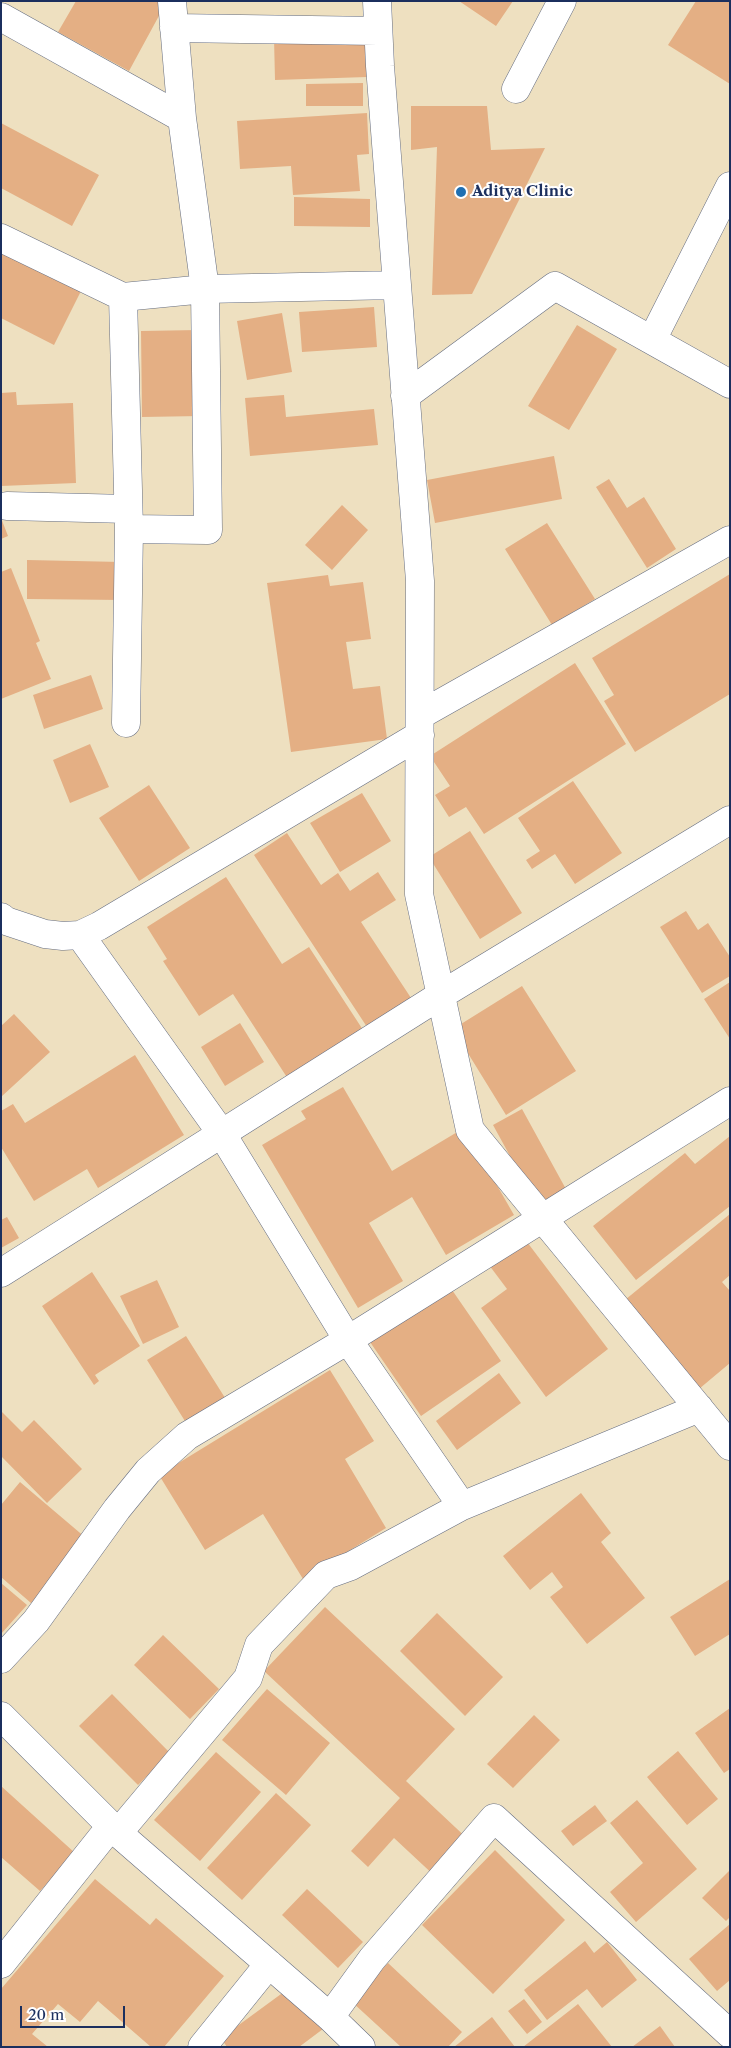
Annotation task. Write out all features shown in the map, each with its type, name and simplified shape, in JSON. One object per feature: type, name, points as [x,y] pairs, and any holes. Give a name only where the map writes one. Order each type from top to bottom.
[{"type":"street","points":[[7,506],[129,519],[208,530],[205,289],[182,118],[172,1]]},
{"type":"street","points":[[377,1],[420,581],[419,894],[470,1130],[730,1446]]},
{"type":"street","points":[[516,88],[562,1]]},
{"type":"street","points":[[1,17],[182,118]]},
{"type":"street","points":[[174,28],[378,31]]},
{"type":"street","points":[[652,340],[730,186]]},
{"type":"street","points":[[1,238],[123,297],[205,289],[397,285]]},
{"type":"street","points":[[405,396],[555,286],[730,384]]},
{"type":"street","points":[[123,297],[129,519],[126,723]]},
{"type":"street","points":[[2,917],[45,934],[80,935],[99,926],[420,725],[730,540]]},
{"type":"street","points":[[1,1273],[441,996],[730,820]]},
{"type":"street","points":[[80,935],[222,1134],[348,1340],[462,1506]]},
{"type":"street","points":[[1,1659],[36,1621],[117,1509],[155,1465],[187,1436],[348,1340],[541,1217],[730,1101]]},
{"type":"street","points":[[1,1964],[115,1829],[248,1678],[259,1645],[326,1575],[351,1566],[462,1506],[699,1408]]},
{"type":"street","points":[[1,1716],[115,1829],[330,2017],[361,2047]]},
{"type":"street","points":[[330,2017],[372,1959],[494,1818],[730,2034]]},
{"type":"street","points":[[202,2047],[269,1964]]},
{"type":"building","points":[[76,1],[167,1],[129,71],[58,32]]},
{"type":"building","points":[[459,1],[513,1],[496,26]]},
{"type":"building","points":[[696,1],[730,1],[730,84],[668,45]]},
{"type":"building","points":[[365,35],[367,77],[275,80],[274,38]]},
{"type":"building","points":[[363,83],[363,106],[306,106],[306,84]]},
{"type":"building","points":[[411,106],[487,106],[491,150],[545,148],[472,294],[432,295],[437,147],[411,150]]},
{"type":"building","points":[[367,113],[369,154],[357,155],[360,191],[293,195],[291,166],[240,169],[237,121]]},
{"type":"building","points":[[1,123],[99,175],[72,226],[1,188]]},
{"type":"building","points":[[294,197],[370,199],[370,227],[294,226]]},
{"type":"building","points":[[1,248],[82,289],[54,345],[1,318]]},
{"type":"building","points":[[374,307],[377,347],[302,352],[299,312]]},
{"type":"building","points":[[282,313],[292,372],[247,380],[237,321]]},
{"type":"building","points":[[577,325],[617,349],[569,430],[528,406]]},
{"type":"building","points":[[198,330],[201,416],[142,417],[141,331]]},
{"type":"building","points":[[16,392],[17,405],[73,403],[76,483],[1,486],[1,393]]},
{"type":"building","points":[[284,395],[286,417],[374,409],[378,445],[250,456],[245,398]]},
{"type":"building","points":[[554,456],[562,499],[435,523],[427,480]]},
{"type":"building","points":[[609,479],[627,508],[644,497],[676,549],[647,568],[596,487]]},
{"type":"building","points":[[342,505],[368,530],[332,570],[305,545]]},
{"type":"building","points":[[1,518],[8,536],[1,539]]},
{"type":"building","points":[[547,523],[595,599],[552,625],[505,549]]},
{"type":"building","points":[[27,560],[122,562],[122,600],[27,599]]},
{"type":"building","points":[[11,568],[40,641],[36,643],[51,679],[1,699],[1,572]]},
{"type":"building","points":[[730,574],[730,694],[635,752],[604,701],[614,695],[592,658]]},
{"type":"building","points":[[328,575],[330,586],[363,582],[371,639],[346,642],[353,689],[380,686],[387,739],[291,752],[267,583]]},
{"type":"building","points":[[575,663],[626,744],[484,834],[466,807],[449,817],[435,795],[450,786],[430,756]]},
{"type":"building","points":[[91,675],[103,709],[44,729],[33,695]]},
{"type":"building","points":[[90,744],[109,787],[70,803],[53,760]]},
{"type":"building","points":[[573,781],[622,853],[575,884],[555,854],[532,869],[526,860],[540,851],[518,818]]},
{"type":"building","points":[[149,785],[190,848],[139,881],[99,818]]},
{"type":"building","points":[[362,793],[391,841],[340,872],[310,823]]},
{"type":"building","points":[[470,831],[522,913],[480,939],[429,857]]},
{"type":"building","points":[[287,833],[321,885],[338,873],[350,891],[378,872],[396,900],[361,922],[413,1001],[369,1030],[254,855]]},
{"type":"building","points":[[226,877],[282,964],[309,947],[365,1033],[290,1082],[233,994],[199,1016],[163,961],[167,959],[147,927]]},
{"type":"building","points":[[686,911],[698,930],[708,923],[730,957],[730,976],[702,993],[660,927]]},
{"type":"building","points":[[730,982],[730,1039],[704,999]]},
{"type":"building","points":[[522,986],[576,1071],[506,1115],[453,1029]]},
{"type":"building","points":[[14,1014],[50,1052],[1,1097],[1,1026]]},
{"type":"building","points":[[240,1023],[264,1062],[225,1086],[201,1047]]},
{"type":"building","points":[[135,1055],[184,1135],[98,1188],[87,1169],[34,1201],[1,1147],[1,1111],[13,1104],[25,1123]]},
{"type":"building","points":[[343,1087],[392,1171],[464,1128],[514,1215],[446,1255],[412,1197],[369,1223],[403,1281],[358,1308],[262,1145],[306,1119],[301,1111]]},
{"type":"building","points":[[522,1109],[567,1191],[538,1207],[493,1125]]},
{"type":"building","points":[[730,1136],[730,1206],[636,1280],[593,1226],[685,1153],[695,1164]]},
{"type":"building","points":[[730,1214],[730,1275],[722,1282],[730,1291],[730,1363],[693,1394],[620,1304]]},
{"type":"building","points":[[7,1217],[19,1238],[1,1248],[1,1220]]},
{"type":"building","points":[[524,1238],[608,1349],[546,1397],[481,1308],[507,1289],[489,1265]]},
{"type":"building","points":[[92,1272],[140,1346],[95,1375],[99,1381],[94,1385],[42,1306]]},
{"type":"building","points":[[157,1280],[179,1327],[143,1344],[120,1296]]},
{"type":"building","points":[[450,1287],[501,1361],[421,1416],[370,1342]]},
{"type":"building","points":[[186,1336],[227,1401],[188,1426],[147,1360]]},
{"type":"building","points":[[330,1370],[374,1441],[345,1459],[386,1528],[303,1579],[263,1514],[205,1550],[159,1475]]},
{"type":"building","points":[[499,1373],[521,1403],[457,1450],[436,1421]]},
{"type":"building","points":[[1,1411],[22,1432],[34,1420],[82,1469],[47,1503],[1,1456]]},
{"type":"building","points":[[20,1482],[86,1538],[31,1603],[1,1577],[1,1505]]},
{"type":"building","points":[[581,1493],[611,1533],[601,1542],[645,1598],[587,1644],[550,1597],[563,1587],[552,1572],[530,1590],[503,1556]]},
{"type":"building","points":[[730,1579],[730,1634],[695,1656],[670,1617]]},
{"type":"building","points":[[1,1583],[27,1605],[1,1634]]},
{"type":"building","points":[[325,1607],[455,1729],[406,1781],[472,1843],[438,1879],[394,1838],[368,1867],[351,1851],[400,1798],[264,1671]]},
{"type":"building","points":[[437,1613],[503,1677],[465,1716],[400,1651]]},
{"type":"building","points":[[163,1635],[219,1689],[190,1719],[134,1665]]},
{"type":"building","points":[[267,1689],[330,1743],[286,1795],[222,1740]]},
{"type":"building","points":[[112,1694],[170,1753],[138,1785],[79,1726]]},
{"type":"building","points":[[730,1708],[730,1769],[724,1773],[695,1733]]},
{"type":"building","points":[[534,1715],[560,1740],[513,1788],[487,1764]]},
{"type":"building","points":[[678,1751],[718,1799],[687,1825],[647,1777]]},
{"type":"building","points":[[216,1752],[261,1792],[200,1861],[154,1820]]},
{"type":"building","points":[[1,1786],[75,1853],[40,1891],[1,1857]]},
{"type":"building","points":[[276,1793],[311,1825],[242,1900],[207,1868]]},
{"type":"building","points":[[637,1800],[697,1869],[636,1922],[610,1892],[643,1863],[610,1823]]},
{"type":"building","points":[[595,1805],[607,1821],[573,1846],[561,1831]]},
{"type":"building","points":[[495,1850],[565,1920],[493,1994],[422,1925]]},
{"type":"building","points":[[730,1870],[730,1917],[726,1921],[702,1898]]},
{"type":"building","points":[[95,1879],[150,1925],[156,1918],[224,1976],[164,2047],[151,2047],[98,2001],[80,2022],[58,2004],[32,2034],[48,2047],[1,2047],[1,1989]]},
{"type":"building","points":[[307,1889],[363,1942],[338,1968],[282,1915]]},
{"type":"building","points":[[730,1924],[730,1980],[717,1991],[689,1959]]},
{"type":"building","points":[[585,1941],[594,1953],[607,1942],[637,1980],[602,2008],[587,1989],[547,2020],[524,1990]]},
{"type":"building","points":[[388,1963],[462,2032],[448,2047],[401,2047],[352,2002]]},
{"type":"building","points":[[292,1986],[323,2029],[299,2047],[227,2047],[221,2038]]},
{"type":"building","points":[[524,1999],[542,2022],[527,2034],[508,2011]]},
{"type":"building","points":[[578,2004],[612,2047],[523,2047]]},
{"type":"building","points":[[492,2017],[515,2047],[454,2047]]},
{"type":"building","points":[[660,2026],[675,2047],[632,2047]]},
{"type":"place","name":"Aditya Clinic","points":[[461,192]]}]
